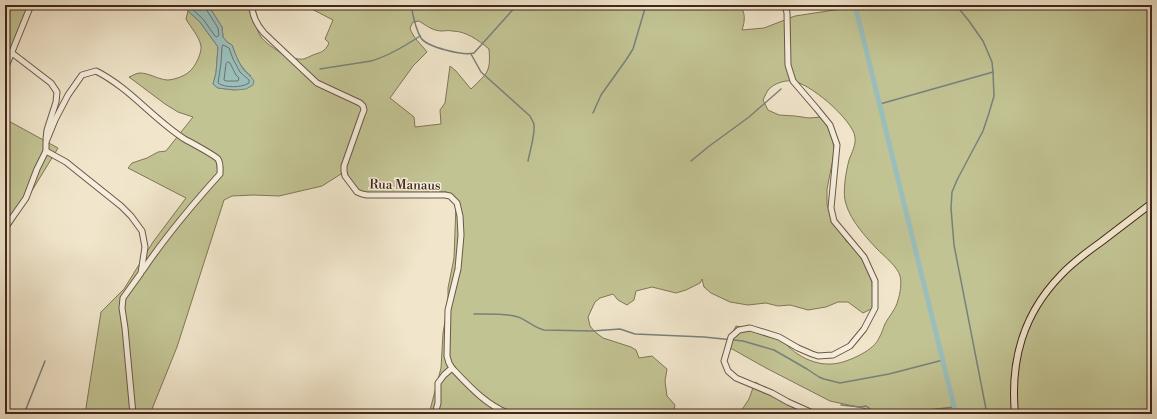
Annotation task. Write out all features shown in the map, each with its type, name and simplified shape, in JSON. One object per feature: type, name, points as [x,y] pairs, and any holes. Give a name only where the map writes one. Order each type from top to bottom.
[{"type":"main road","points":[[1015,414],[1014,383],[1018,352],[1027,322],[1039,302],[1054,282],[1071,266],[1152,203]]},
{"type":"street","points":[[5,69],[31,5]]},
{"type":"street","name":"Rua Manaus","points":[[252,5],[254,18],[264,33],[311,78],[326,88],[357,101],[363,106],[364,110],[344,166],[345,176],[357,192],[367,195],[445,195],[450,196],[457,203],[460,216],[460,252],[458,268],[448,310],[448,356],[449,363],[452,368]]},
{"type":"street","points":[[785,5],[787,13],[788,65],[793,82],[818,109],[830,125],[837,145],[831,208],[834,221],[864,257],[875,281],[875,308],[864,329],[850,346],[833,355],[818,356],[779,336],[750,328],[739,330],[731,337],[724,361],[728,371],[736,378],[772,392],[788,402],[815,414]]},
{"type":"street","points":[[5,228],[26,198],[37,169],[46,151],[47,130],[56,102],[57,92],[51,83],[12,53]]},
{"type":"street","points":[[46,142],[55,120],[82,75],[96,71],[108,77],[120,86],[162,123],[177,134],[217,159],[220,166],[220,174],[176,224],[123,298],[122,308],[133,414]]},
{"type":"street","points":[[46,151],[66,162],[121,206],[131,216],[142,231],[145,247],[141,273]]},
{"type":"street","points":[[435,414],[438,403],[438,383],[452,368],[486,401],[494,407],[510,414]]},
{"type":"green space","points":[[5,5],[30,5],[5,63]]},
{"type":"green space","points":[[208,5],[251,5],[257,30],[261,37],[275,49],[287,56],[304,59],[321,52],[326,48],[329,43],[325,39],[333,20],[304,5],[739,5],[743,11],[744,17],[742,30],[764,28],[795,16],[854,7],[854,5],[1152,5],[1152,414],[890,414],[830,401],[726,346],[736,326],[779,336],[791,349],[814,362],[830,364],[844,362],[862,354],[872,347],[896,306],[899,295],[901,282],[899,273],[859,228],[851,216],[846,204],[844,189],[849,160],[855,143],[855,137],[852,130],[847,121],[818,94],[799,83],[785,81],[771,87],[763,100],[768,110],[779,115],[809,118],[822,117],[829,128],[834,149],[827,189],[827,204],[832,221],[863,261],[872,282],[873,308],[863,313],[848,302],[838,302],[826,307],[808,310],[790,305],[778,306],[766,303],[748,305],[730,302],[711,293],[704,287],[702,279],[700,283],[676,293],[652,287],[636,291],[634,300],[627,305],[618,300],[613,294],[600,298],[595,302],[588,317],[590,326],[603,338],[631,347],[636,350],[639,358],[652,356],[667,369],[665,381],[667,396],[675,405],[673,414],[429,414],[441,368],[443,333],[448,304],[448,288],[454,258],[456,204],[447,192],[361,195],[341,174],[322,186],[279,196],[232,196],[224,200],[177,347],[150,414],[85,414],[101,312],[124,289],[153,242],[186,198],[128,168],[132,163],[147,158],[158,152],[166,151],[193,117],[178,112],[165,104],[129,77],[140,73],[170,80],[188,73],[192,69],[199,56],[201,46],[197,35],[186,19],[188,11],[200,22],[218,47],[216,73],[213,84],[218,88],[235,90],[251,76],[239,62],[232,45],[223,37],[222,27]],"holes":[[[419,21],[430,28],[442,31],[457,31],[481,42],[489,49],[489,63],[487,72],[471,89],[450,66],[445,103],[440,110],[441,124],[415,127],[414,117],[390,98],[413,66],[427,52],[411,32],[410,28],[413,22]]]},
{"type":"green space","points":[[5,119],[58,148],[5,233]]},
{"type":"green space","points":[[755,382],[813,414],[739,414],[749,399]]},
{"type":"water","points":[[185,5],[208,5],[222,27],[223,37],[232,45],[241,66],[254,81],[253,85],[246,89],[235,90],[218,88],[213,84],[216,73],[218,47],[200,22],[188,11]]},
{"type":"waterway","points":[[411,5],[414,22],[421,38],[430,45],[454,52],[469,54],[474,53],[517,5]]},
{"type":"waterway","points":[[593,113],[601,95],[633,49],[646,5]]},
{"type":"waterway","points":[[855,5],[956,414]]},
{"type":"waterway","points":[[956,5],[983,41],[992,62],[993,72],[994,96],[989,113],[983,131],[952,192],[951,208],[954,245],[987,414]]},
{"type":"waterway","points":[[320,69],[378,59],[397,50],[420,36]]},
{"type":"waterway","points":[[471,54],[481,72],[530,116],[534,125],[534,133],[528,161]]},
{"type":"waterway","points":[[880,104],[993,72]]},
{"type":"waterway","points":[[691,161],[749,117],[781,89]]},
{"type":"waterway","points":[[474,314],[496,314],[518,317],[537,328],[544,330],[592,331],[620,329],[635,334],[704,337],[743,341],[774,350],[819,377],[840,383],[889,374],[943,360]]},
{"type":"waterway","points":[[24,414],[45,361]]},
{"type":"waterway","points":[[841,405],[860,407],[866,406],[872,410],[891,414]]},
{"type":"waterway","points":[[894,414],[954,407]]}]
